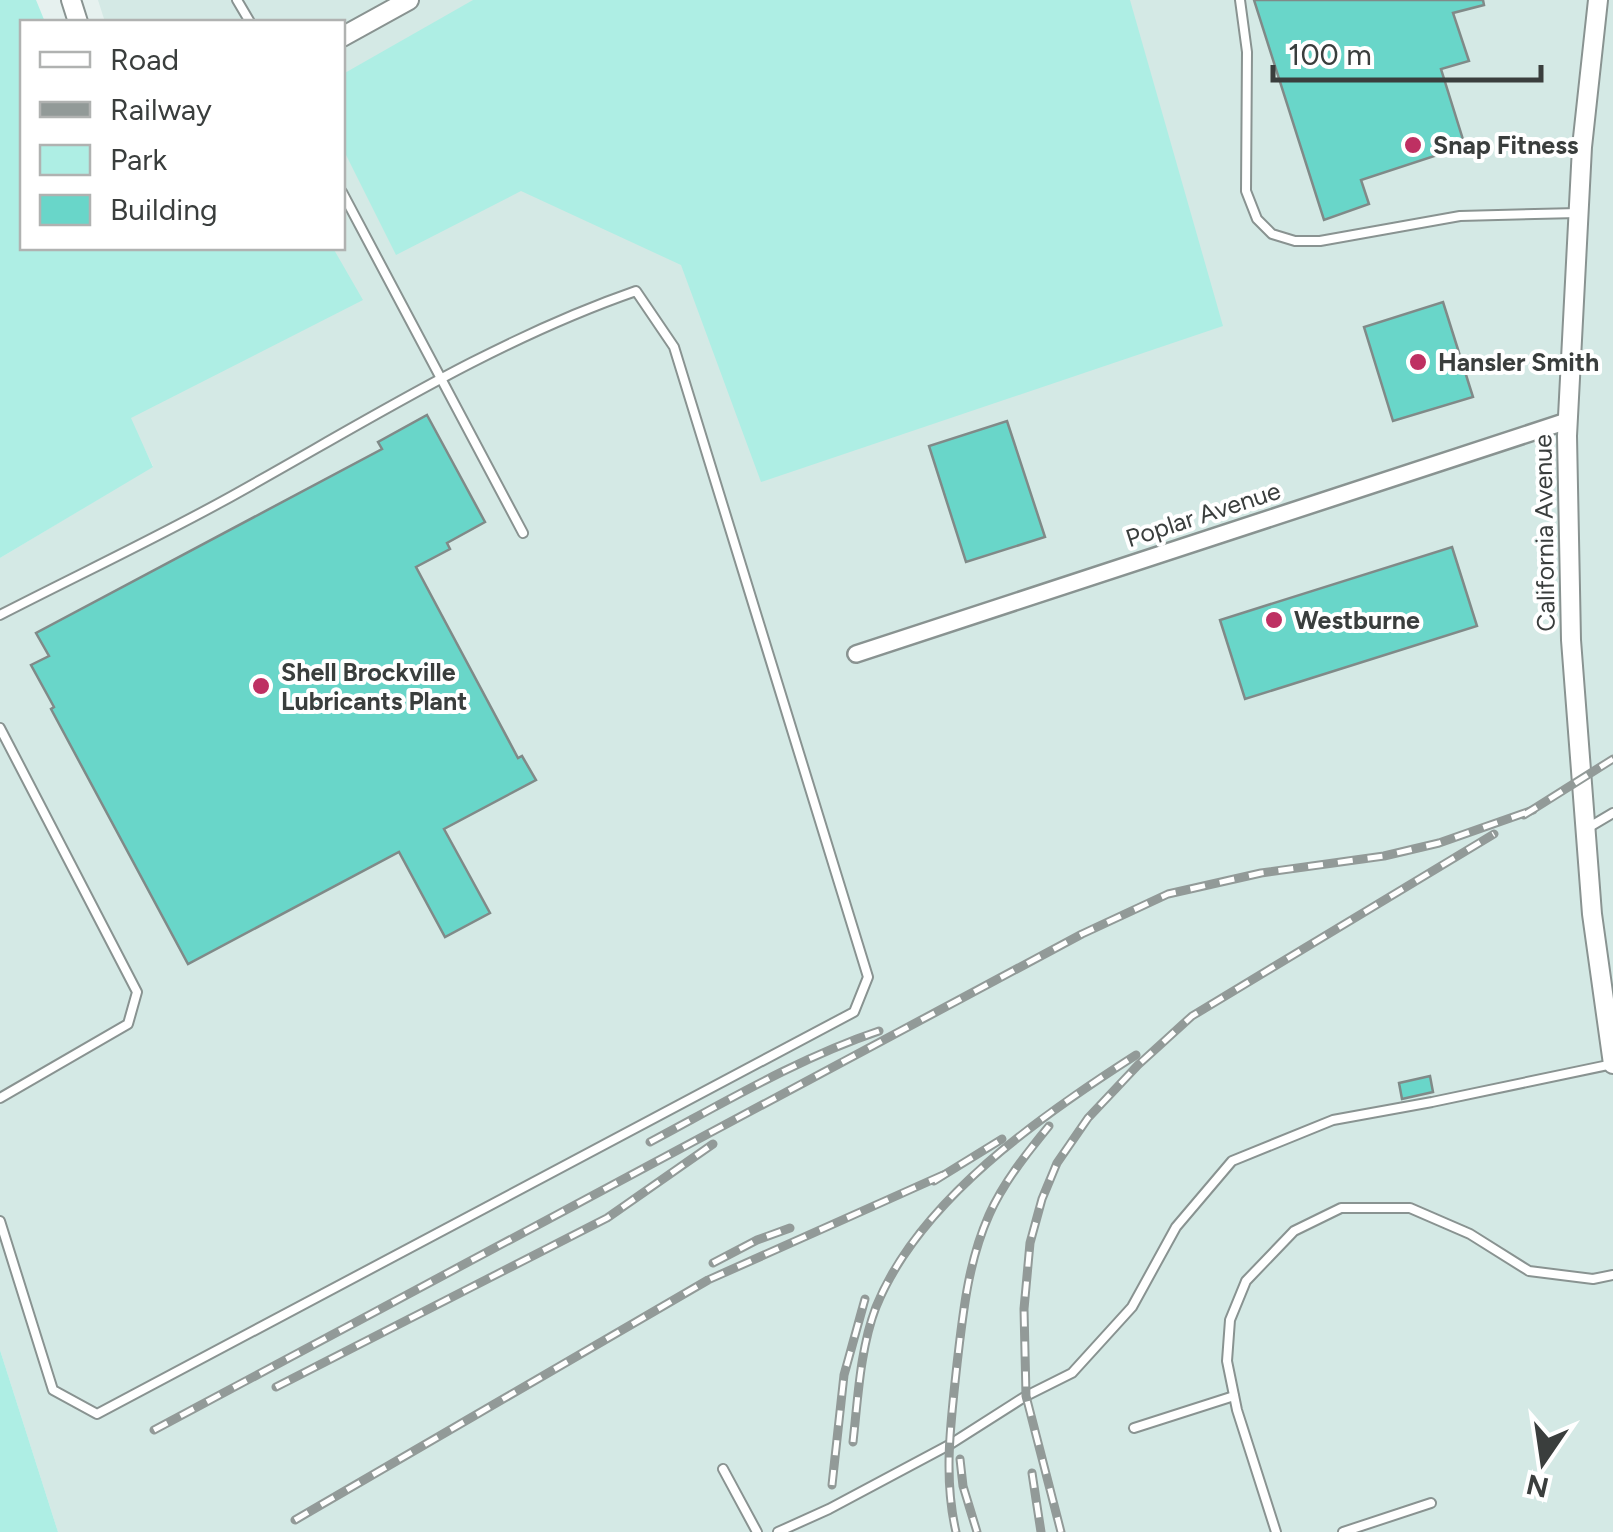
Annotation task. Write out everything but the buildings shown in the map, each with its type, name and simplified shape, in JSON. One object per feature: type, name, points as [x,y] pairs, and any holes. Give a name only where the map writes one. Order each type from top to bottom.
[{"type":"street","points":[[345,35],[409,0]]},
{"type":"street","name":"California Avenue","points":[[1598,0],[1578,213],[1567,421],[1571,640],[1592,914],[1613,1064]]},
{"type":"street","name":"Poplar Avenue","points":[[856,654],[1567,421]]},
{"type":"lane","points":[[1240,0],[1247,52],[1246,191],[1256,219],[1272,234],[1295,242],[1460,216],[1578,213]]},
{"type":"lane","points":[[345,198],[524,533]]},
{"type":"lane","points":[[0,615],[220,503],[439,378],[582,310],[636,291],[674,347],[868,977],[854,1012],[97,1414],[53,1390],[0,1221]]},
{"type":"lane","points":[[0,728],[137,992],[128,1024],[0,1098]]},
{"type":"lane","points":[[1586,829],[1613,813]]},
{"type":"lane","points":[[778,1532],[948,1446],[1026,1396],[1072,1373],[1132,1306],[1176,1227],[1232,1161],[1333,1120],[1613,1064]]},
{"type":"lane","points":[[1276,1532],[1226,1361],[1230,1320],[1246,1281],[1294,1231],[1341,1208],[1410,1208],[1470,1234],[1528,1271],[1593,1278],[1613,1276]]},
{"type":"lane","points":[[1134,1428],[1234,1396]]},
{"type":"lane","points":[[723,1469],[757,1532]]},
{"type":"lane","points":[[1343,1532],[1431,1503]]},
{"type":"shaded area","points":[[98,0],[1613,0],[1613,1532],[58,1532],[0,1350],[0,558],[153,466],[46,250],[345,250],[345,20],[104,20]]},
{"type":"green space","points":[[0,0],[36,0],[44,20],[20,20],[20,250],[334,250],[363,300],[131,418],[153,467],[0,558]]},
{"type":"green space","points":[[473,0],[1130,0],[1223,326],[761,482],[681,265],[521,191],[396,255],[345,153],[345,73]]},
{"type":"green space","points":[[0,1350],[58,1532],[0,1532]]},
{"type":"railway","points":[[1524,815],[1613,759]]},
{"type":"railway","points":[[154,1430],[1082,934],[1168,894],[1261,873],[1384,856],[1439,843],[1533,810]]},
{"type":"railway","points":[[1061,1532],[1026,1396],[1024,1309],[1030,1243],[1057,1163],[1088,1118],[1192,1016],[1494,834]]},
{"type":"railway","points":[[650,1142],[791,1067],[879,1031]]},
{"type":"railway","points":[[853,1442],[860,1374],[876,1307],[896,1268],[922,1231],[987,1163],[1136,1055]]},
{"type":"railway","points":[[956,1532],[949,1448],[971,1269],[995,1203],[1049,1126]]},
{"type":"railway","points":[[934,1181],[1002,1139]]},
{"type":"railway","points":[[276,1387],[607,1218],[713,1144]]},
{"type":"railway","points":[[295,1520],[708,1280],[943,1175]]},
{"type":"railway","points":[[713,1263],[790,1228]]},
{"type":"railway","points":[[832,1485],[844,1375],[865,1299]]},
{"type":"railway","points":[[960,1459],[963,1486],[977,1532]]},
{"type":"railway","points":[[1032,1473],[1041,1532]]},
{"type":"place","name":"Snap Fitness","points":[[1413,145]]},
{"type":"place","name":"Hansler Smith","points":[[1418,362]]},
{"type":"place","name":"Westburne","points":[[1274,620]]},
{"type":"place","name":"Shell Brockville Lubricants Plant","points":[[261,686]]}]
